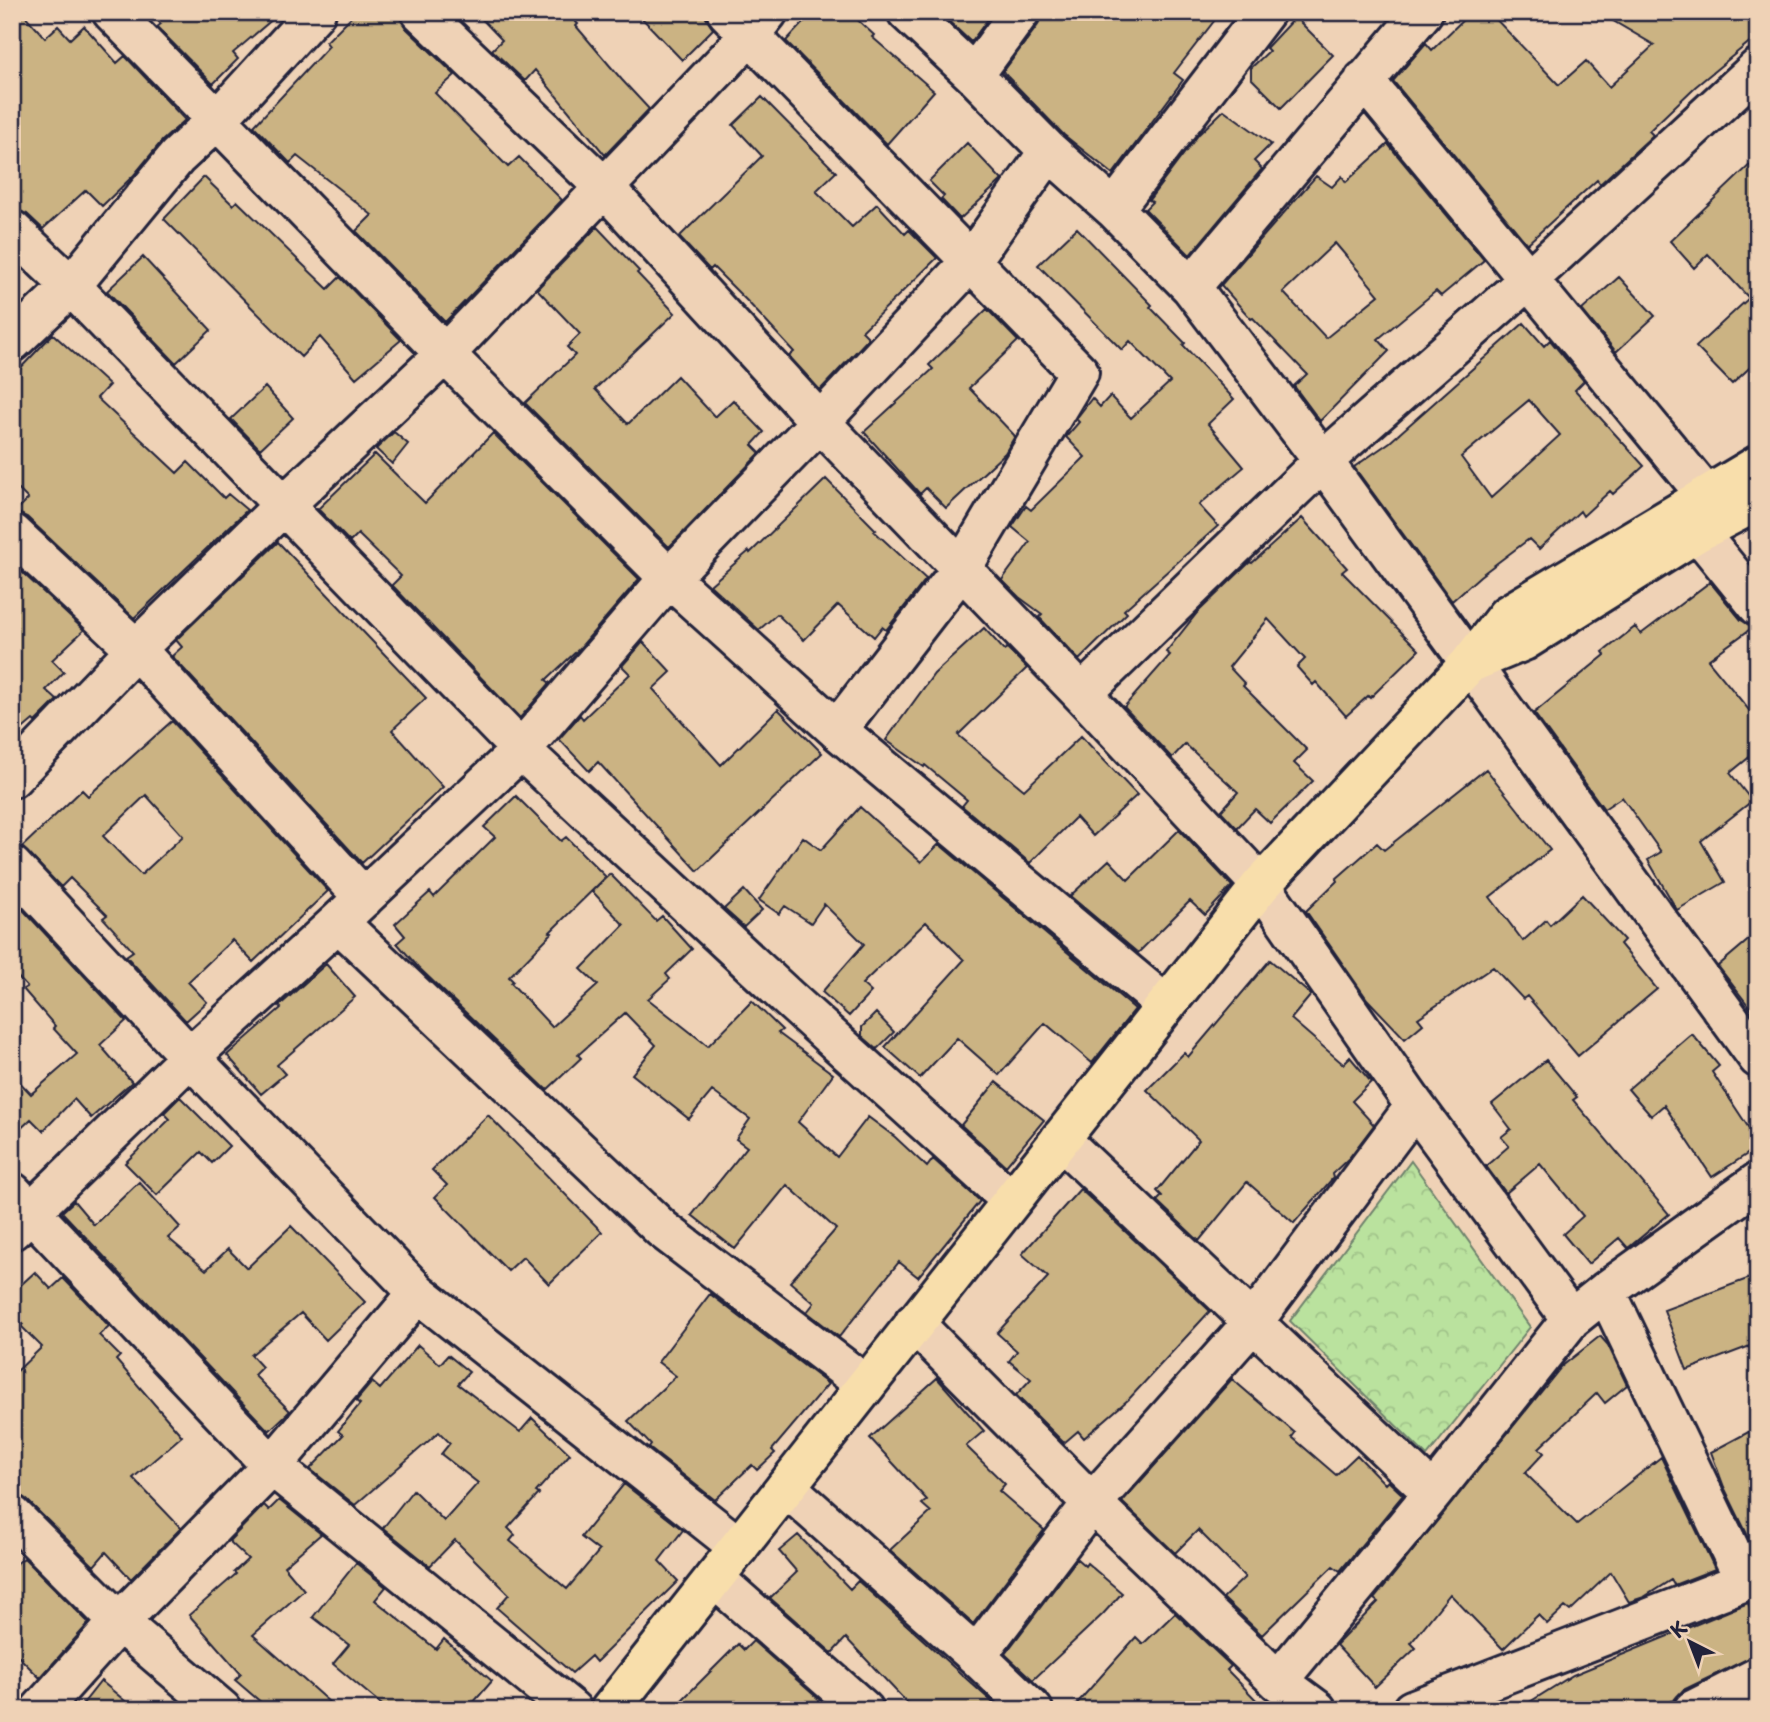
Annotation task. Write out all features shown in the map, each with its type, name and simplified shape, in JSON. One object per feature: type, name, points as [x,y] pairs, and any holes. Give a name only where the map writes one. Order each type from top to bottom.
[{"type":"main road","points":[[610,1710],[1261,885],[1469,664],[1507,615],[1758,465]]},
{"type":"main road","points":[[1469,664],[1524,641],[1699,532],[1758,501]]},
{"type":"street","points":[[112,12],[445,354],[669,578],[837,730],[1166,1005]]},
{"type":"street","points":[[12,342],[71,286],[177,157],[217,120],[316,12]]},
{"type":"street","points":[[421,12],[605,188],[820,422],[962,568],[1261,885],[1415,1106],[1571,1319]]},
{"type":"street","points":[[907,12],[1049,151],[1114,209],[1191,287],[1323,461],[1758,1058]]},
{"type":"street","points":[[974,75],[1020,12]]},
{"type":"street","points":[[1114,209],[1265,12]]},
{"type":"street","points":[[1191,287],[1423,12]]},
{"type":"street","points":[[12,779],[136,649],[445,354],[605,188],[748,20],[971,261],[1079,372],[962,568],[837,730]]},
{"type":"street","points":[[1082,694],[1323,461],[1529,279],[1758,68]]},
{"type":"street","points":[[1364,80],[1706,495]]},
{"type":"street","points":[[572,1710],[272,1466],[18,1211],[190,1058],[521,750],[669,578],[971,261],[1049,151]]},
{"type":"street","points":[[12,230],[71,286],[521,750],[788,998],[1012,1200]]},
{"type":"street","points":[[1699,532],[1758,607]]},
{"type":"street","points":[[12,533],[136,649],[351,910],[662,1229],[866,1385]]},
{"type":"street","points":[[12,866],[190,1058],[418,1293],[739,1547]]},
{"type":"street","points":[[975,1656],[1092,1503],[1254,1321],[1415,1106]]},
{"type":"street","points":[[1060,1139],[1433,1493]]},
{"type":"street","points":[[1278,1681],[1433,1493],[1571,1319],[1758,1182]]},
{"type":"street","points":[[1412,1710],[1751,1578],[1606,1291]]},
{"type":"street","points":[[40,1710],[119,1622],[272,1466],[418,1293]]},
{"type":"street","points":[[914,1324],[1092,1503],[1278,1681],[1317,1710]]},
{"type":"street","points":[[786,1487],[1032,1710]]},
{"type":"street","points":[[12,1515],[119,1622],[222,1710]]},
{"type":"street","points":[[714,1578],[864,1710]]},
{"type":"street","points":[[1693,1710],[1758,1676]]},
{"type":"green space","points":[[1411,1161],[1530,1327],[1427,1456],[1290,1321]]},
{"type":"building","points":[[12,12],[22,12],[45,38],[58,26],[70,39],[84,26],[117,63],[125,56],[185,120],[102,206],[86,190],[43,229],[27,214],[12,209]]},
{"type":"building","points":[[149,12],[281,12],[233,53],[238,59],[213,84],[157,27],[161,24]]},
{"type":"building","points":[[356,12],[400,12],[400,19],[406,28],[455,75],[435,93],[508,167],[519,157],[562,200],[445,322],[356,231],[372,215],[297,156],[290,163],[254,126],[329,46],[326,42]]},
{"type":"building","points":[[475,12],[566,12],[649,109],[605,155],[535,70],[525,81],[492,50],[502,40]]},
{"type":"building","points":[[636,12],[706,12],[706,18],[713,29],[682,60]]},
{"type":"building","points":[[813,12],[849,12],[874,35],[872,37],[934,91],[887,144],[786,41]]},
{"type":"building","points":[[939,12],[993,12],[971,42]]},
{"type":"building","points":[[1042,12],[1221,12],[1174,73],[1183,80],[1113,174],[1064,135],[1003,72],[1038,25]]},
{"type":"building","points":[[1471,12],[1489,12],[1559,85],[1586,61],[1609,87],[1654,45],[1598,12],[1758,12],[1758,35],[1695,87],[1649,131],[1653,135],[1600,184],[1597,180],[1527,244],[1393,81],[1426,43],[1432,50]]},
{"type":"building","points":[[1295,17],[1333,55],[1281,108],[1251,78],[1251,68],[1269,51],[1266,48]]},
{"type":"building","points":[[762,97],[836,172],[816,191],[852,227],[877,204],[905,234],[909,230],[937,258],[862,331],[869,338],[820,390],[789,356],[794,352],[748,302],[713,267],[710,270],[679,237],[762,156],[733,125]]},
{"type":"building","points":[[1224,110],[1271,144],[1254,161],[1262,169],[1190,255],[1145,209],[1199,134]]},
{"type":"building","points":[[967,143],[1002,180],[960,219],[941,199],[944,196],[929,181]]},
{"type":"building","points":[[1388,144],[1484,260],[1441,296],[1436,291],[1378,339],[1389,351],[1320,421],[1294,386],[1307,374],[1221,285],[1316,176],[1332,187],[1342,176],[1346,182]],"holes":[[[1335,243],[1379,295],[1326,338],[1283,292]]]},
{"type":"building","points":[[1758,157],[1758,360],[1732,384],[1696,347],[1749,298],[1708,254],[1694,268],[1670,241]]},
{"type":"building","points":[[204,177],[233,205],[237,201],[328,289],[340,277],[401,340],[356,378],[320,337],[301,357],[164,219]]},
{"type":"building","points":[[597,227],[675,313],[595,389],[628,424],[677,376],[715,417],[733,400],[764,432],[752,445],[760,453],[669,547],[525,403],[575,355],[567,347],[580,334],[537,289]]},
{"type":"building","points":[[1077,228],[1152,305],[1150,307],[1185,343],[1183,345],[1234,399],[1208,424],[1244,467],[1199,505],[1218,526],[1124,610],[1127,613],[1079,660],[1039,617],[1042,614],[1002,580],[1030,542],[1012,527],[1026,506],[1031,510],[1085,457],[1066,437],[1079,422],[1076,419],[1092,398],[1100,407],[1110,396],[1131,418],[1170,382],[1130,341],[1122,350],[1038,265]]},
{"type":"building","points":[[143,257],[211,330],[176,363],[107,291]]},
{"type":"building","points":[[1619,277],[1655,316],[1616,352],[1582,310]]},
{"type":"building","points":[[987,309],[1018,341],[969,388],[1015,436],[1005,453],[946,508],[926,488],[920,494],[864,432],[933,369],[929,365]]},
{"type":"building","points":[[1524,323],[1544,346],[1550,340],[1584,381],[1575,390],[1644,466],[1613,494],[1610,491],[1583,516],[1580,511],[1539,549],[1529,539],[1452,601],[1354,467],[1390,442]],"holes":[[[1529,400],[1560,435],[1491,498],[1461,457]]]},
{"type":"building","points":[[53,334],[109,385],[97,398],[177,473],[188,462],[224,498],[228,494],[247,510],[134,618],[27,517],[15,512],[28,499],[12,483],[12,377]]},
{"type":"building","points":[[265,387],[293,418],[260,449],[231,419]]},
{"type":"building","points":[[394,432],[408,444],[392,464],[376,449]]},
{"type":"building","points":[[493,433],[639,579],[579,649],[546,680],[550,683],[520,718],[392,585],[401,576],[358,534],[350,542],[318,509],[375,454],[425,503]]},
{"type":"building","points":[[826,479],[876,530],[874,531],[926,579],[886,630],[882,627],[874,637],[838,605],[804,640],[777,614],[759,630],[710,585],[749,551],[750,553]]},
{"type":"building","points":[[1302,518],[1347,568],[1342,572],[1419,650],[1370,698],[1368,696],[1346,716],[1316,682],[1313,685],[1297,667],[1305,659],[1268,619],[1229,667],[1245,684],[1243,686],[1307,750],[1294,763],[1313,781],[1270,823],[1255,809],[1237,828],[1221,811],[1238,792],[1185,744],[1172,758],[1124,707],[1170,655],[1166,652],[1197,613],[1250,562]]},
{"type":"building","points":[[278,542],[426,698],[392,730],[443,787],[362,863],[172,656],[182,647],[176,640]]},
{"type":"building","points":[[12,563],[84,630],[52,660],[64,672],[46,690],[57,700],[35,722],[33,720],[12,738]]},
{"type":"building","points":[[1710,582],[1741,620],[1753,627],[1708,660],[1758,721],[1758,750],[1730,773],[1752,801],[1701,841],[1725,882],[1677,910],[1648,860],[1661,852],[1622,797],[1604,809],[1534,713],[1635,627],[1641,634]]},
{"type":"building","points":[[984,628],[1004,650],[1007,648],[1027,668],[958,735],[1024,790],[1081,736],[1137,795],[1093,836],[1076,817],[1030,863],[962,806],[967,800],[925,765],[924,767],[886,740],[934,674]]},
{"type":"building","points":[[643,642],[671,672],[653,689],[721,765],[778,709],[822,753],[698,871],[598,762],[589,771],[559,739],[580,715],[583,719],[630,674],[622,666]]},
{"type":"building","points":[[172,721],[328,891],[253,962],[232,940],[188,982],[207,1002],[186,1021],[126,956],[133,951],[103,918],[107,915],[70,878],[61,887],[22,847],[82,790],[88,796]],"holes":[[[146,795],[183,836],[141,875],[103,836]]]},
{"type":"building","points":[[1486,769],[1550,850],[1490,897],[1523,941],[1546,920],[1550,925],[1582,895],[1624,940],[1620,944],[1657,989],[1578,1056],[1527,996],[1523,999],[1493,967],[1418,1018],[1423,1024],[1405,1039],[1367,999],[1306,911],[1336,879],[1377,843],[1384,850]]},
{"type":"building","points":[[516,796],[561,841],[566,837],[606,877],[550,932],[552,933],[509,977],[513,981],[511,983],[552,1027],[598,985],[581,969],[624,925],[592,891],[610,874],[656,921],[662,916],[692,949],[666,974],[670,979],[648,999],[708,1046],[752,1001],[782,1030],[778,1033],[833,1074],[798,1122],[837,1157],[868,1117],[895,1137],[927,1167],[933,1159],[980,1201],[918,1277],[899,1262],[839,1337],[807,1312],[814,1303],[790,1282],[836,1229],[787,1185],[735,1249],[692,1215],[747,1147],[736,1139],[750,1119],[712,1091],[689,1119],[632,1074],[656,1045],[625,1013],[578,1055],[581,1058],[547,1090],[418,967],[397,943],[405,936],[395,924],[430,892],[434,897],[495,837],[484,827]]},
{"type":"building","points":[[860,807],[921,862],[939,844],[1135,1009],[1092,1063],[1045,1023],[999,1075],[957,1038],[920,1078],[885,1047],[964,960],[926,922],[862,984],[871,992],[849,1016],[822,992],[864,944],[824,904],[811,923],[785,906],[779,914],[759,900],[803,837],[821,850]]},
{"type":"building","points":[[1179,830],[1232,886],[1205,915],[1190,901],[1138,953],[1070,896],[1109,860],[1128,880]]},
{"type":"building","points":[[744,890],[762,910],[744,927],[724,909]]},
{"type":"building","points":[[12,898],[126,1021],[100,1045],[132,1082],[91,1118],[74,1099],[43,1131],[31,1119],[12,1137],[12,1074],[31,1094],[77,1054],[53,1028],[55,1026],[23,989],[27,987],[12,971]]},
{"type":"building","points":[[1758,932],[1758,1018],[1718,966]]},
{"type":"building","points":[[1270,960],[1311,995],[1291,1019],[1343,1064],[1350,1057],[1371,1082],[1352,1101],[1374,1125],[1294,1223],[1247,1182],[1199,1241],[1157,1201],[1162,1196],[1157,1191],[1199,1140],[1147,1090],[1184,1053],[1188,1057]]},
{"type":"building","points":[[326,964],[355,997],[277,1065],[285,1074],[261,1094],[227,1055]]},
{"type":"building","points":[[876,1013],[894,1032],[877,1049],[862,1036],[862,1027]]},
{"type":"building","points":[[1692,1034],[1719,1066],[1712,1072],[1758,1142],[1758,1147],[1712,1177],[1664,1105],[1651,1116],[1628,1089]]},
{"type":"building","points":[[1546,1060],[1577,1097],[1573,1100],[1669,1214],[1628,1248],[1619,1238],[1588,1264],[1563,1234],[1583,1216],[1540,1164],[1506,1193],[1486,1166],[1509,1146],[1501,1137],[1511,1129],[1492,1104]]},
{"type":"building","points":[[996,1082],[1044,1120],[1006,1166],[961,1125]]},
{"type":"building","points":[[180,1097],[229,1146],[212,1163],[201,1152],[157,1195],[125,1163],[170,1119],[164,1113]]},
{"type":"building","points":[[488,1115],[602,1232],[549,1284],[523,1257],[508,1271],[435,1197],[447,1185],[432,1170]]},
{"type":"building","points":[[139,1182],[180,1227],[168,1238],[206,1270],[228,1249],[247,1268],[291,1226],[365,1302],[326,1340],[301,1313],[251,1355],[262,1367],[254,1375],[290,1411],[269,1431],[62,1212],[74,1201],[94,1225]]},
{"type":"building","points":[[1080,1189],[1210,1311],[1129,1399],[1084,1438],[1078,1431],[1064,1443],[1016,1395],[1031,1379],[1009,1361],[1017,1351],[997,1333],[1048,1277],[1022,1254]]},
{"type":"building","points":[[35,1272],[51,1289],[63,1278],[109,1326],[99,1335],[120,1356],[116,1360],[182,1436],[133,1478],[181,1528],[131,1579],[106,1552],[94,1566],[27,1500],[18,1494],[12,1494],[12,1376],[42,1347],[21,1326],[23,1324],[12,1312],[12,1293]]},
{"type":"building","points":[[1758,1275],[1758,1343],[1687,1370],[1664,1310]]},
{"type":"building","points":[[710,1294],[828,1384],[772,1450],[775,1453],[757,1470],[752,1465],[715,1500],[649,1448],[651,1445],[628,1421],[676,1376],[658,1362]]},
{"type":"building","points":[[1600,1336],[1608,1345],[1627,1385],[1605,1403],[1597,1393],[1539,1448],[1544,1453],[1525,1473],[1577,1524],[1661,1457],[1715,1569],[1674,1585],[1671,1580],[1644,1597],[1629,1602],[1611,1572],[1570,1611],[1565,1607],[1547,1624],[1538,1615],[1503,1649],[1450,1594],[1411,1643],[1416,1648],[1375,1687],[1336,1645],[1378,1602],[1374,1599],[1561,1367]]},
{"type":"building","points":[[418,1345],[440,1364],[448,1355],[469,1372],[458,1384],[520,1432],[532,1418],[570,1454],[508,1528],[515,1535],[510,1541],[567,1589],[599,1551],[581,1537],[624,1484],[683,1530],[659,1561],[678,1581],[596,1662],[591,1656],[572,1673],[497,1608],[509,1594],[455,1540],[430,1566],[383,1528],[413,1490],[444,1521],[478,1483],[441,1454],[450,1443],[439,1432],[355,1505],[310,1469],[343,1435],[338,1431],[360,1404],[356,1401],[372,1382],[380,1389]]},
{"type":"building","points":[[937,1378],[984,1431],[966,1446],[1005,1484],[999,1491],[1044,1530],[973,1624],[890,1550],[931,1512],[922,1504],[927,1500],[870,1438]]},
{"type":"building","points":[[1232,1379],[1295,1433],[1292,1437],[1336,1475],[1357,1455],[1385,1484],[1388,1481],[1403,1495],[1340,1571],[1333,1566],[1262,1635],[1223,1598],[1245,1577],[1198,1530],[1175,1553],[1122,1502]]},
{"type":"building","points":[[1758,1427],[1758,1533],[1749,1538],[1724,1487],[1711,1452]]},
{"type":"building","points":[[279,1500],[321,1534],[284,1566],[304,1590],[253,1635],[338,1710],[270,1710],[235,1680],[241,1674],[189,1615],[236,1574],[234,1572],[248,1559],[229,1541],[264,1505],[269,1510]]},
{"type":"building","points":[[798,1535],[850,1589],[858,1581],[1001,1710],[914,1710],[846,1638],[832,1653],[770,1598],[797,1572],[779,1551]]},
{"type":"building","points":[[24,1558],[89,1623],[40,1678],[12,1650],[12,1567]]},
{"type":"building","points":[[1077,1559],[1085,1566],[1087,1563],[1122,1593],[1033,1680],[1005,1654]]},
{"type":"building","points":[[356,1563],[386,1587],[375,1600],[436,1649],[444,1639],[492,1681],[467,1710],[388,1710],[333,1664],[349,1645],[313,1617]]},
{"type":"building","points":[[1748,1603],[1758,1624],[1758,1654],[1683,1690],[1674,1700],[1651,1710],[1517,1710],[1573,1675]]},
{"type":"building","points":[[1175,1613],[1231,1666],[1227,1670],[1266,1710],[1071,1710],[1136,1637],[1143,1644]]},
{"type":"building","points":[[753,1641],[831,1710],[672,1710],[738,1644],[744,1650]]},
{"type":"building","points":[[101,1681],[136,1710],[78,1710]]}]
